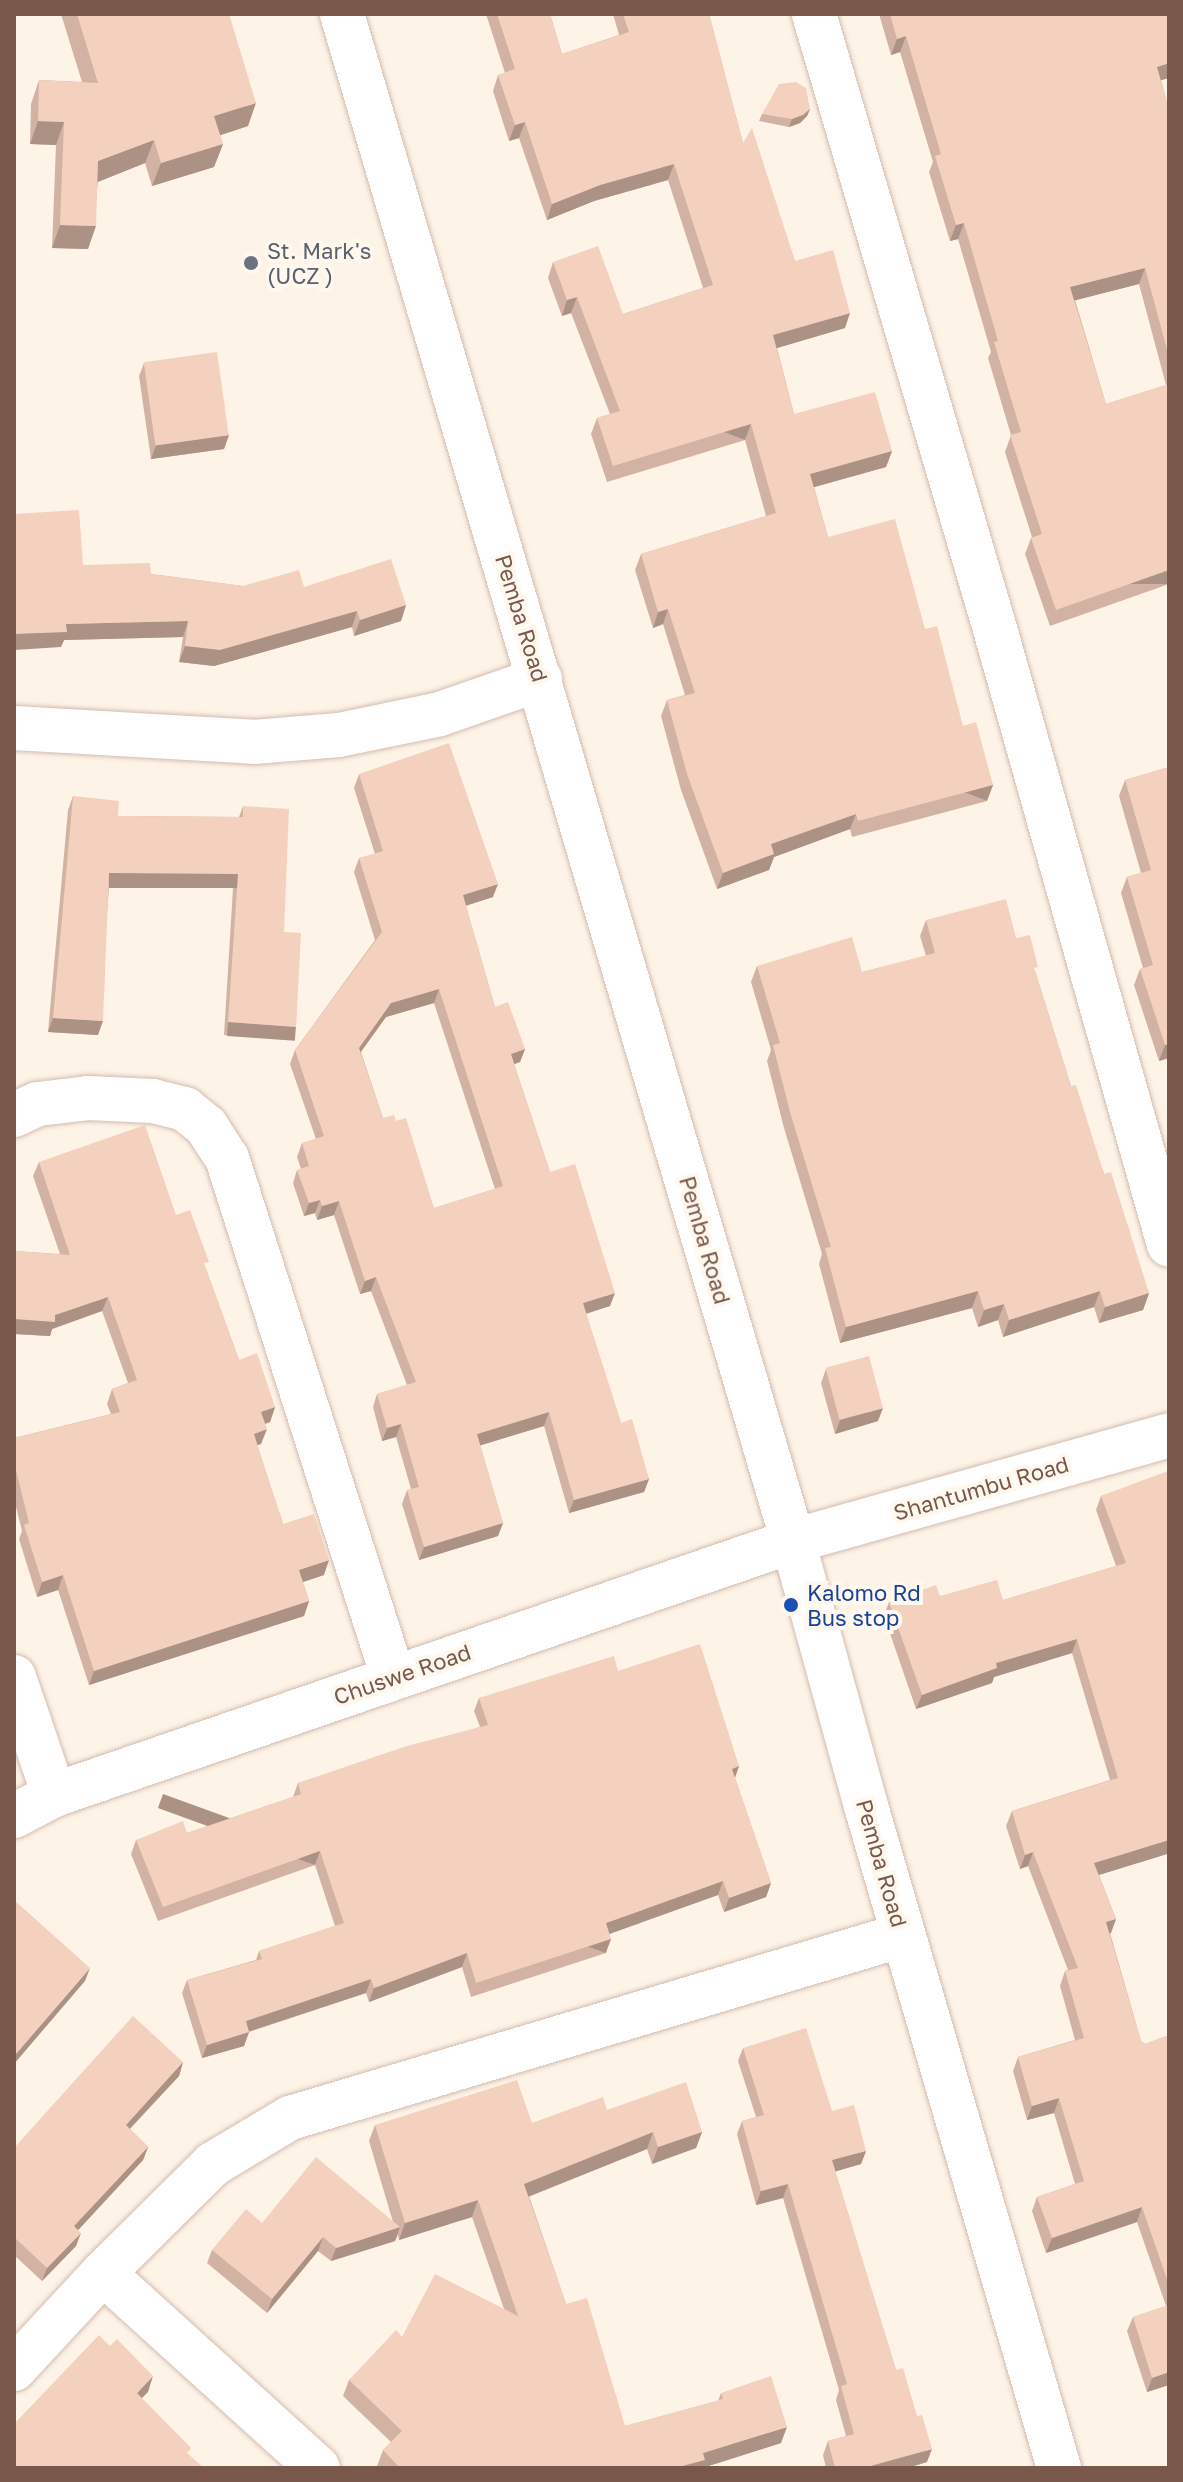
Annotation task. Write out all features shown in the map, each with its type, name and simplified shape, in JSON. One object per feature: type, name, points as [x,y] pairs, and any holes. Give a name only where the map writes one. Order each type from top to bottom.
[{"type":"street","name":"Pemba Road","points":[[342,14],[793,1541],[903,1935],[1059,2468]]},
{"type":"street","points":[[814,14],[998,638],[1169,1245]]},
{"type":"street","points":[[14,728],[254,742],[339,735],[440,714],[540,679]]},
{"type":"street","points":[[14,1115],[38,1104],[88,1098],[153,1101],[185,1109],[206,1126],[227,1158],[393,1677]]},
{"type":"street","name":"Shantumbu Road","points":[[793,1541],[1169,1435]]},
{"type":"street","name":"Chuswe Road","points":[[14,1816],[54,1795],[793,1541]]},
{"type":"street","points":[[14,1677],[54,1795]]},
{"type":"street","points":[[14,2369],[103,2273],[213,2164],[290,2118],[903,1935]]},
{"type":"street","points":[[103,2273],[318,2468]]},
{"type":"building","points":[[77,14],[229,14],[256,103],[214,116],[223,144],[161,163],[154,140],[98,161],[96,226],[60,225],[64,122],[38,121],[39,80],[98,83]]},
{"type":"building","points":[[497,14],[550,14],[562,54],[629,32],[623,14],[709,14],[743,143],[752,128],[795,261],[833,250],[850,313],[773,335],[794,414],[875,392],[892,451],[810,474],[828,537],[895,519],[925,629],[937,626],[963,726],[976,722],[993,785],[858,821],[856,814],[771,844],[774,854],[723,873],[687,774],[667,700],[695,693],[668,609],[658,612],[641,554],[776,513],[751,424],[613,466],[597,418],[620,411],[577,297],[567,300],[553,262],[598,246],[623,314],[713,285],[674,164],[600,185],[552,204],[525,122],[515,125],[498,75],[515,69]]},
{"type":"building","points":[[890,14],[1168,14],[1169,63],[1157,67],[1169,110],[1169,357],[1145,268],[1070,287],[1106,404],[1169,384],[1169,570],[1056,610],[1031,538],[1042,534],[1010,435],[1021,432],[994,342],[998,341],[964,223],[956,225],[935,156],[941,154],[906,36],[897,39]]},
{"type":"building","points":[[796,82],[806,88],[810,109],[792,119],[762,114],[779,84]]},
{"type":"building","points":[[217,352],[229,435],[155,445],[144,362]]},
{"type":"building","points":[[79,510],[83,565],[150,563],[151,574],[243,586],[299,570],[304,587],[391,559],[406,605],[360,620],[357,611],[220,650],[185,646],[188,621],[66,624],[67,632],[14,634],[14,514]]},
{"type":"building","points":[[449,743],[498,884],[463,895],[495,1007],[508,1002],[525,1049],[511,1054],[550,1172],[575,1164],[615,1293],[583,1303],[621,1423],[632,1419],[649,1479],[574,1500],[549,1412],[477,1434],[503,1523],[424,1547],[407,1490],[419,1487],[401,1424],[387,1428],[377,1394],[416,1382],[376,1277],[365,1281],[339,1201],[322,1206],[320,1200],[309,1203],[297,1170],[309,1166],[302,1143],[324,1136],[295,1050],[382,932],[359,858],[383,851],[359,774]],"holes":[[[439,989],[503,1186],[434,1208],[406,1118],[396,1121],[394,1115],[383,1118],[359,1048],[391,1003]]]},
{"type":"building","points":[[1169,767],[1169,1044],[1165,1045],[1140,969],[1153,965],[1127,877],[1151,870],[1125,780]]},
{"type":"building","points":[[73,796],[119,801],[118,816],[243,817],[243,806],[289,809],[284,932],[301,933],[296,1027],[228,1022],[238,874],[109,873],[103,1021],[53,1018]]},
{"type":"building","points":[[1006,899],[1016,938],[1030,935],[1038,967],[1034,968],[1071,1086],[1076,1085],[1104,1174],[1111,1172],[1149,1293],[1105,1307],[1100,1291],[1009,1320],[1004,1304],[984,1310],[978,1291],[846,1327],[825,1248],[831,1247],[790,1112],[773,1045],[780,1043],[757,966],[852,937],[862,972],[935,953],[926,920]]},
{"type":"building","points":[[145,1125],[176,1215],[190,1210],[209,1262],[204,1263],[239,1360],[257,1353],[275,1407],[261,1412],[267,1429],[254,1434],[283,1524],[314,1514],[329,1560],[299,1570],[309,1601],[94,1671],[63,1575],[42,1582],[24,1525],[29,1523],[14,1462],[14,1438],[120,1412],[112,1389],[137,1380],[108,1297],[55,1315],[55,1322],[14,1319],[14,1251],[70,1255],[39,1162]]},
{"type":"building","points":[[869,1356],[883,1408],[840,1420],[826,1368]]},
{"type":"building","points":[[1168,1471],[1169,1840],[1094,1863],[1116,1919],[1106,1922],[1141,2041],[1145,2044],[1169,2035],[1169,2285],[1142,2207],[1052,2238],[1037,2197],[1084,2181],[1059,2098],[1032,2106],[1018,2057],[1084,2038],[1065,1971],[1078,1968],[1033,1852],[1025,1855],[1012,1811],[1118,1778],[1077,1639],[996,1663],[997,1668],[922,1695],[889,1602],[936,1585],[940,1596],[997,1580],[1003,1600],[1126,1563],[1101,1496]]},
{"type":"building","points":[[700,1644],[739,1766],[732,1769],[771,1883],[729,1898],[723,1881],[606,1923],[611,1939],[476,1983],[467,1953],[374,1988],[371,1979],[246,2021],[249,2032],[207,2045],[187,1980],[262,1959],[259,1951],[344,1923],[320,1851],[163,1907],[136,1840],[183,1821],[187,1833],[301,1794],[298,1783],[407,1746],[488,1725],[479,1698],[614,1656],[618,1671]]},
{"type":"building","points":[[14,1900],[90,1968],[14,2056]]},
{"type":"building","points":[[133,2016],[183,2062],[126,2125],[148,2147],[74,2226],[81,2233],[47,2268],[14,2237],[14,2148]]},
{"type":"building","points":[[806,2028],[832,2111],[854,2105],[866,2151],[832,2160],[896,2370],[903,2368],[917,2416],[922,2415],[932,2449],[863,2468],[835,2468],[828,2441],[854,2434],[841,2386],[847,2384],[788,2184],[761,2191],[742,2121],[764,2115],[743,2048]]},
{"type":"building","points":[[517,2080],[532,2123],[603,2097],[607,2110],[686,2082],[702,2132],[658,2147],[653,2132],[524,2184],[566,2304],[587,2298],[625,2426],[723,2399],[721,2393],[771,2376],[787,2427],[703,2453],[705,2460],[675,2468],[400,2468],[383,2450],[402,2431],[349,2380],[396,2330],[402,2337],[435,2274],[518,2316],[478,2200],[405,2223],[375,2125]]},
{"type":"building","points":[[316,2157],[400,2227],[336,2248],[323,2237],[272,2299],[212,2250],[246,2209],[262,2223]]},
{"type":"building","points":[[1169,2305],[1169,2372],[1152,2378],[1133,2317]]},
{"type":"building","points":[[99,2335],[110,2346],[117,2339],[153,2376],[137,2393],[191,2448],[187,2453],[204,2468],[14,2468],[14,2424]]},
{"type":"place","name":"St. Mark's (UCZ )","points":[[251,263]]},
{"type":"place","name":"Kalomo Rd Bus stop","points":[[791,1605]]}]
